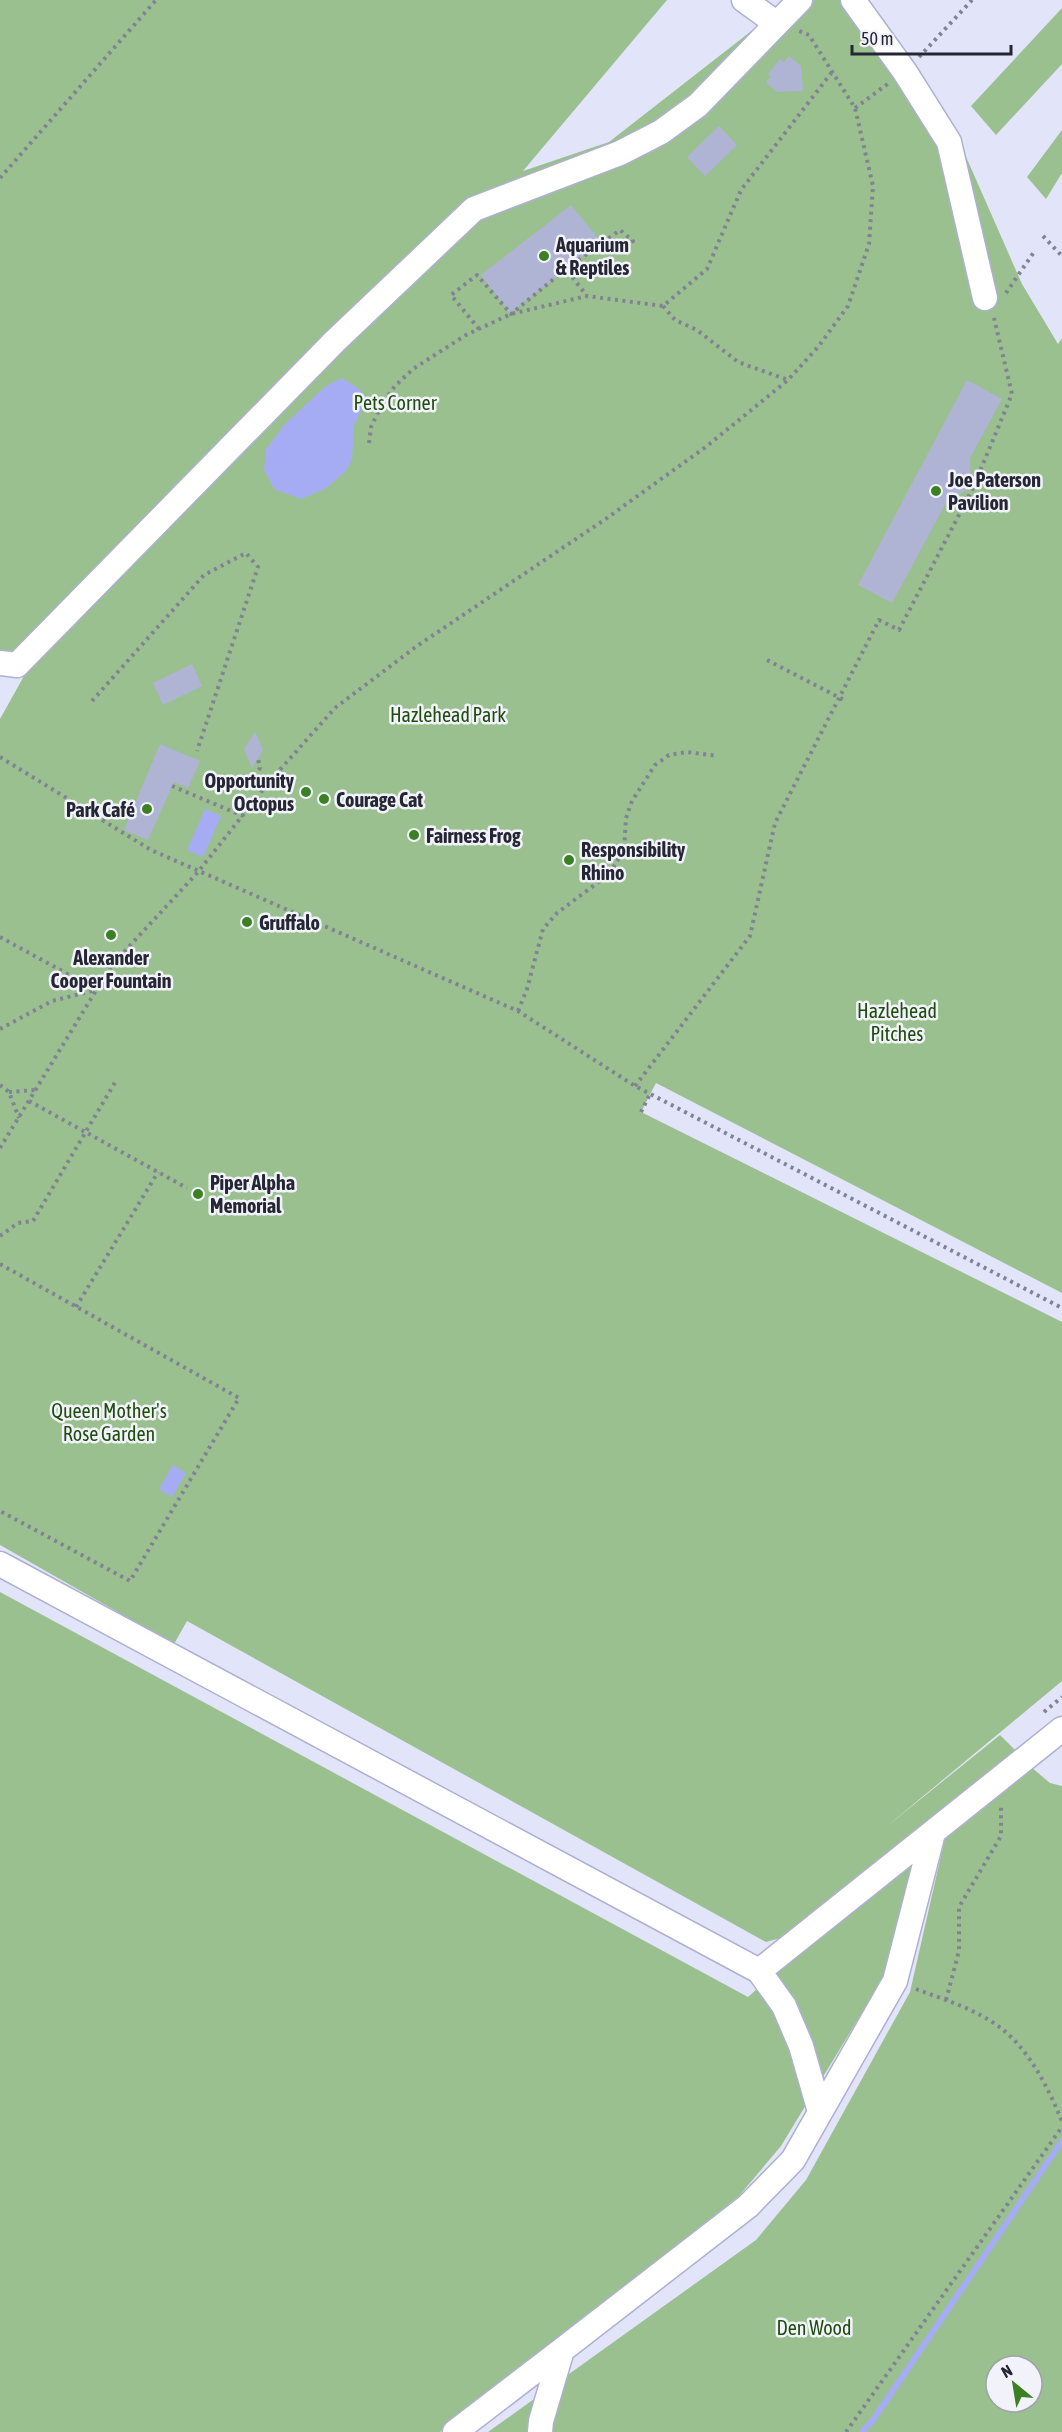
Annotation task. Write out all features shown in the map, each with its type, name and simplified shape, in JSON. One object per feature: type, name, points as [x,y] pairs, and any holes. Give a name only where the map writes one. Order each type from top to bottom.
[{"type":"street","points":[[744,0],[776,23]]},
{"type":"street","points":[[0,663],[17,665],[335,341],[474,209],[620,153],[661,132],[698,105],[800,0]]},
{"type":"street","points":[[854,0],[905,72],[949,142],[995,296]]},
{"type":"street","points":[[0,1563],[759,1971],[784,2006],[801,2046],[820,2112]]},
{"type":"street","points":[[759,1971],[1062,1729]]},
{"type":"street","points":[[455,2432],[748,2206],[793,2160],[895,1981],[933,1833]]},
{"type":"street","points":[[540,2432],[541,2421],[562,2350]]},
{"type":"path","points":[[0,178],[156,0]]},
{"type":"path","points":[[855,108],[905,72],[972,0]]},
{"type":"path","points":[[0,1148],[111,966],[198,872],[269,782],[335,708],[417,646],[607,518],[707,446],[788,381],[818,347],[848,306],[869,244],[873,186],[855,108],[809,35],[776,23]]},
{"type":"path","points":[[663,306],[707,269],[741,190],[832,72]]},
{"type":"path","points":[[511,314],[566,269],[620,230],[633,241],[616,254],[605,241]]},
{"type":"path","points":[[1043,236],[1062,256]]},
{"type":"path","points":[[635,1086],[750,936],[775,823],[879,620],[899,630],[973,488],[1012,394],[993,313],[995,296],[1034,252]]},
{"type":"path","points":[[566,269],[587,296]]},
{"type":"path","points":[[479,329],[451,295],[477,275],[511,314]]},
{"type":"path","points":[[369,443],[371,427],[382,404],[395,386],[413,369],[452,343],[511,314],[587,296],[663,306],[675,320],[697,330],[738,362],[788,381]]},
{"type":"path","points":[[92,701],[204,575],[246,553],[258,567],[197,751]]},
{"type":"path","points":[[767,660],[846,701]]},
{"type":"path","points":[[518,1011],[527,989],[543,929],[557,913],[609,874],[624,850],[626,818],[632,801],[655,765],[669,755],[699,752],[718,756]]},
{"type":"path","points":[[0,757],[151,850],[518,1011],[635,1086],[1062,1308]]},
{"type":"path","points":[[254,776],[260,768],[258,759]]},
{"type":"path","points":[[172,786],[243,816]]},
{"type":"path","points":[[0,937],[97,990]]},
{"type":"path","points":[[0,1029],[52,1001],[97,990]]},
{"type":"path","points":[[0,1236],[18,1223],[33,1221],[117,1079]]},
{"type":"path","points":[[0,1085],[9,1092],[19,1118]]},
{"type":"path","points":[[9,1092],[36,1090]]},
{"type":"path","points":[[641,1112],[650,1094]]},
{"type":"path","points":[[29,1101],[187,1188]]},
{"type":"path","points":[[76,1307],[158,1172]]},
{"type":"path","points":[[0,1264],[239,1398],[130,1581],[0,1511]]},
{"type":"path","points":[[946,2000],[959,1951],[959,1907],[1001,1836],[1002,1779]]},
{"type":"path","points":[[895,1981],[990,2020],[1017,2042],[1037,2071],[1062,2121]]},
{"type":"path","points":[[846,2432],[1062,2127]]},
{"type":"green space","points":[[0,0],[667,0],[523,171],[609,142],[759,25],[803,0],[845,0],[956,134],[1022,284],[1058,344],[1062,338],[1062,1293],[656,1083],[641,1112],[1062,1322],[1062,1681],[886,1827],[1000,1735],[1017,1752],[788,1936],[766,1942],[187,1621],[174,1644],[0,1545],[0,719],[24,676],[15,651],[0,650]]},
{"type":"green space","points":[[1062,8],[1062,64],[996,135],[971,106]]},
{"type":"green space","points":[[1062,130],[1062,173],[1046,199],[1027,177]]},
{"type":"green space","points":[[0,1592],[748,1997],[805,1946],[919,1855],[883,1978],[781,2146],[739,2196],[440,2432],[0,2432]]},
{"type":"green space","name":"Den Wood","points":[[1031,1767],[1050,1783],[1062,1786],[1062,2432],[488,2432],[756,2240],[806,2180],[910,1992],[945,1838]]},
{"type":"water","points":[[342,378],[359,389],[367,399],[354,425],[352,459],[346,471],[325,489],[301,499],[274,489],[264,469],[266,449],[285,424],[326,386]]},
{"type":"water","points":[[205,809],[221,816],[203,857],[187,850]]},
{"type":"water","points":[[173,1465],[186,1473],[172,1497],[159,1489]]},
{"type":"building","points":[[789,56],[801,66],[803,91],[777,92],[766,82],[771,76],[768,74],[780,59],[784,62]]},
{"type":"building","points":[[719,126],[737,145],[705,176],[687,157]]},
{"type":"building","name":"Aquarium & Reptiles","points":[[571,205],[601,242],[510,313],[481,275]]},
{"type":"building","name":"Joe Paterson Pavilion","points":[[967,380],[1002,399],[970,458],[971,487],[946,503],[892,603],[858,585]]},
{"type":"building","points":[[192,664],[202,686],[163,705],[153,683]]},
{"type":"building","points":[[255,732],[263,750],[252,768],[244,749]]},
{"type":"building","name":"Park Café","points":[[160,744],[200,761],[188,788],[174,782],[148,840],[124,830]]},
{"type":"waterway","points":[[862,2432],[873,2420],[1062,2141]]},
{"type":"place","name":"Aquarium & Reptiles","points":[[544,256]]},
{"type":"place","name":"Joe Paterson Pavilion","points":[[936,491]]},
{"type":"place","name":"Opportunity Octopus","points":[[306,792]]},
{"type":"place","name":"Courage Cat","points":[[324,799]]},
{"type":"place","name":"Park Café","points":[[147,809]]},
{"type":"place","name":"Fairness Frog","points":[[414,835]]},
{"type":"place","name":"Responsibility Rhino","points":[[569,860]]},
{"type":"place","name":"Gruffalo","points":[[247,922]]},
{"type":"place","name":"Alexander Cooper Fountain","points":[[111,935]]},
{"type":"place","name":"Piper Alpha Memorial","points":[[198,1194]]},
{"type":"park label","name":"Pets Corner","points":[[395,402]]},
{"type":"park label","name":"Hazlehead Park","points":[[448,714]]},
{"type":"park label","name":"Hazlehead Pitches","points":[[897,1022]]},
{"type":"park label","name":"Queen Mother's Rose Garden","points":[[109,1422]]}]
